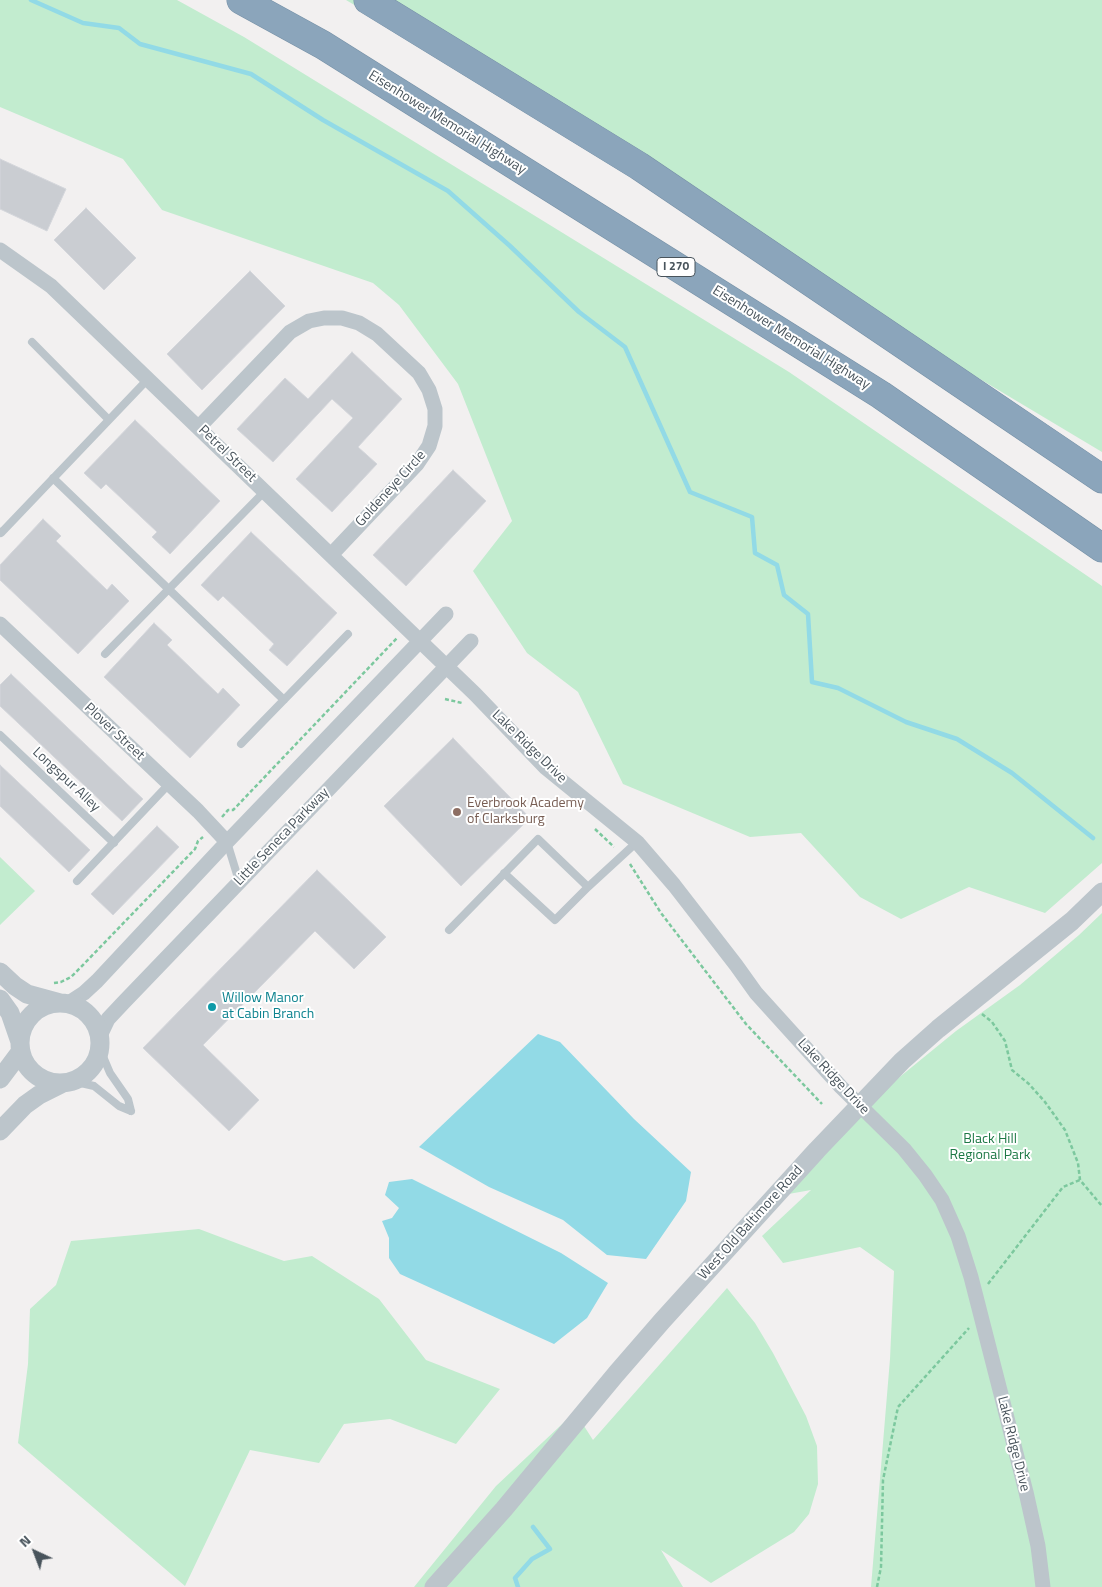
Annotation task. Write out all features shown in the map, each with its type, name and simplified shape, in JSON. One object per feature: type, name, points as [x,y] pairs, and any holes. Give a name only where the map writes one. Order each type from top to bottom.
[{"type":"highway","name":"Eisenhower Memorial Highway","points":[[241,0],[323,45],[881,395],[1102,548]]},
{"type":"highway","points":[[368,0],[639,166],[1102,479]]},
{"type":"street","name":"Petrel Street","points":[[0,250],[51,286],[447,666]]},
{"type":"street","name":"Goldeneye Circle","points":[[199,427],[290,332],[309,322],[324,318],[342,318],[359,323],[377,334],[419,373],[429,390],[435,409],[435,426],[429,446],[416,464],[331,555]]},
{"type":"street","points":[[0,1079],[20,1046],[22,1030],[28,1019],[37,1010],[48,1005],[63,1003],[84,993],[97,981],[446,614]]},
{"type":"street","name":"Plover Street","points":[[2,631],[169,784],[228,842]]},
{"type":"street","name":"Little Seneca Parkway","points":[[99,1042],[108,1019],[238,881],[471,641]]},
{"type":"street","name":"Lake Ridge Drive","points":[[447,666],[546,768],[638,842],[674,885],[756,993],[840,1087],[904,1149],[942,1200],[958,1236],[979,1309],[1026,1492],[1038,1546],[1042,1587]]},
{"type":"street","name":"West Old Baltimore Road","points":[[434,1587],[504,1509],[662,1321],[810,1157],[902,1061],[1072,921],[1102,892]]},
{"type":"street","points":[[0,972],[27,994],[79,1008],[96,1026],[99,1042],[96,1058],[91,1068],[82,1076],[39,1095],[25,1105],[0,1131]]},
{"type":"street","points":[[0,999],[10,1013],[24,1062],[31,1071],[40,1078],[51,1082],[68,1082]]},
{"type":"lane","points":[[32,342],[109,420]]},
{"type":"lane","points":[[0,532],[148,379]]},
{"type":"lane","points":[[53,478],[284,700]]},
{"type":"lane","points":[[105,654],[265,491]]},
{"type":"lane","points":[[242,744],[348,634]]},
{"type":"lane","name":"Longspur Alley","points":[[0,735],[114,842]]},
{"type":"lane","points":[[77,881],[169,784]]},
{"type":"lane","points":[[449,930],[538,839],[588,887]]},
{"type":"lane","points":[[228,842],[238,881]]},
{"type":"lane","points":[[504,873],[555,920],[638,842]]},
{"type":"lane","points":[[68,1082],[94,1086],[119,1106],[131,1111],[128,1099],[110,1073],[99,1042]]},
{"type":"path","points":[[219,820],[228,810],[233,810],[237,806],[407,628]]},
{"type":"path","points":[[445,699],[465,704]]},
{"type":"path","points":[[594,828],[632,866],[661,913],[746,1024],[822,1104]]},
{"type":"path","points":[[48,983],[61,982],[76,972],[195,849],[198,841],[205,836]]},
{"type":"path","points":[[972,1002],[992,1022],[1005,1041],[1012,1070],[1029,1084],[1045,1102],[1065,1130],[1078,1163],[1080,1180],[1102,1206]]},
{"type":"path","points":[[877,1587],[881,1567],[883,1480],[898,1407],[969,1329],[979,1309],[987,1286],[1063,1187],[1080,1180]]},
{"type":"green space","points":[[0,0],[177,0],[244,37],[789,372],[1102,586],[1102,863],[1045,913],[969,887],[901,919],[860,897],[801,833],[750,837],[623,784],[578,692],[527,653],[473,571],[512,521],[458,384],[399,305],[373,283],[162,210],[123,159],[0,107]]},
{"type":"green space","points":[[346,0],[1102,0],[1102,452]]},
{"type":"green space","points":[[0,857],[35,891],[0,925]]},
{"type":"green space","name":"Black Hill Regional Park","points":[[1102,913],[1102,1587],[871,1587],[890,1359],[894,1271],[860,1247],[783,1263],[762,1236],[811,1190],[783,1195],[896,1080],[956,1031],[1020,985]]},
{"type":"green space","points":[[199,1229],[284,1261],[312,1256],[379,1299],[426,1360],[500,1389],[456,1444],[390,1419],[344,1424],[319,1463],[250,1450],[185,1586],[18,1443],[28,1364],[30,1309],[56,1285],[71,1241]]},
{"type":"green space","points":[[727,1288],[755,1323],[773,1353],[806,1416],[817,1446],[818,1484],[809,1514],[794,1532],[711,1583],[661,1550],[683,1587],[414,1587],[496,1486],[575,1412],[593,1440]]},
{"type":"water","points":[[538,1034],[560,1042],[634,1119],[691,1172],[686,1201],[646,1259],[607,1255],[563,1220],[489,1187],[419,1147]]},
{"type":"water","points":[[412,1179],[561,1253],[608,1283],[587,1318],[554,1344],[400,1274],[389,1258],[389,1238],[382,1221],[392,1218],[399,1208],[385,1195],[389,1182]]},
{"type":"building","points":[[0,159],[66,189],[47,231],[0,209]]},
{"type":"building","points":[[86,208],[136,258],[104,290],[54,240]]},
{"type":"building","points":[[250,271],[285,306],[202,390],[167,354]]},
{"type":"building","points":[[352,352],[402,399],[358,447],[377,464],[332,512],[296,479],[353,418],[332,399],[273,462],[237,429],[285,378],[308,399]]},
{"type":"building","points":[[135,420],[220,501],[170,554],[152,537],[157,532],[106,484],[101,489],[84,473]]},
{"type":"building","points":[[453,470],[486,501],[406,586],[373,555]]},
{"type":"building","points":[[43,519],[61,536],[56,541],[107,590],[112,584],[129,601],[78,654],[0,580],[0,565]]},
{"type":"building","points":[[251,532],[337,613],[287,666],[269,650],[274,644],[223,596],[218,601],[201,585]]},
{"type":"building","points":[[154,623],[172,640],[167,645],[218,694],[223,688],[240,705],[190,758],[104,677]]},
{"type":"building","points":[[11,674],[143,799],[122,821],[0,706],[0,685]]},
{"type":"building","name":"Everbrook Academy of Clarksburg","points":[[453,738],[530,818],[461,886],[384,806]]},
{"type":"building","points":[[0,765],[90,850],[69,872],[0,806]]},
{"type":"building","points":[[157,826],[179,847],[113,915],[91,894]]},
{"type":"building","name":"Willow Manor at Cabin Branch","points":[[317,870],[386,937],[354,969],[315,931],[203,1045],[259,1100],[229,1131],[143,1048]]},
{"type":"waterway","points":[[31,0],[83,23],[119,28],[140,44],[251,74],[323,120],[448,191],[510,246],[579,312],[625,347],[690,492],[752,517],[755,553],[777,565],[784,595],[808,614],[812,682],[838,688],[906,722],[957,739],[1012,773],[1093,838]]},
{"type":"waterway","points":[[518,1587],[515,1578],[532,1559],[550,1549],[533,1527]]},
{"type":"place","name":"Everbrook Academy of Clarksburg","points":[[457,812]]},
{"type":"place","name":"Willow Manor at Cabin Branch","points":[[212,1007]]}]
